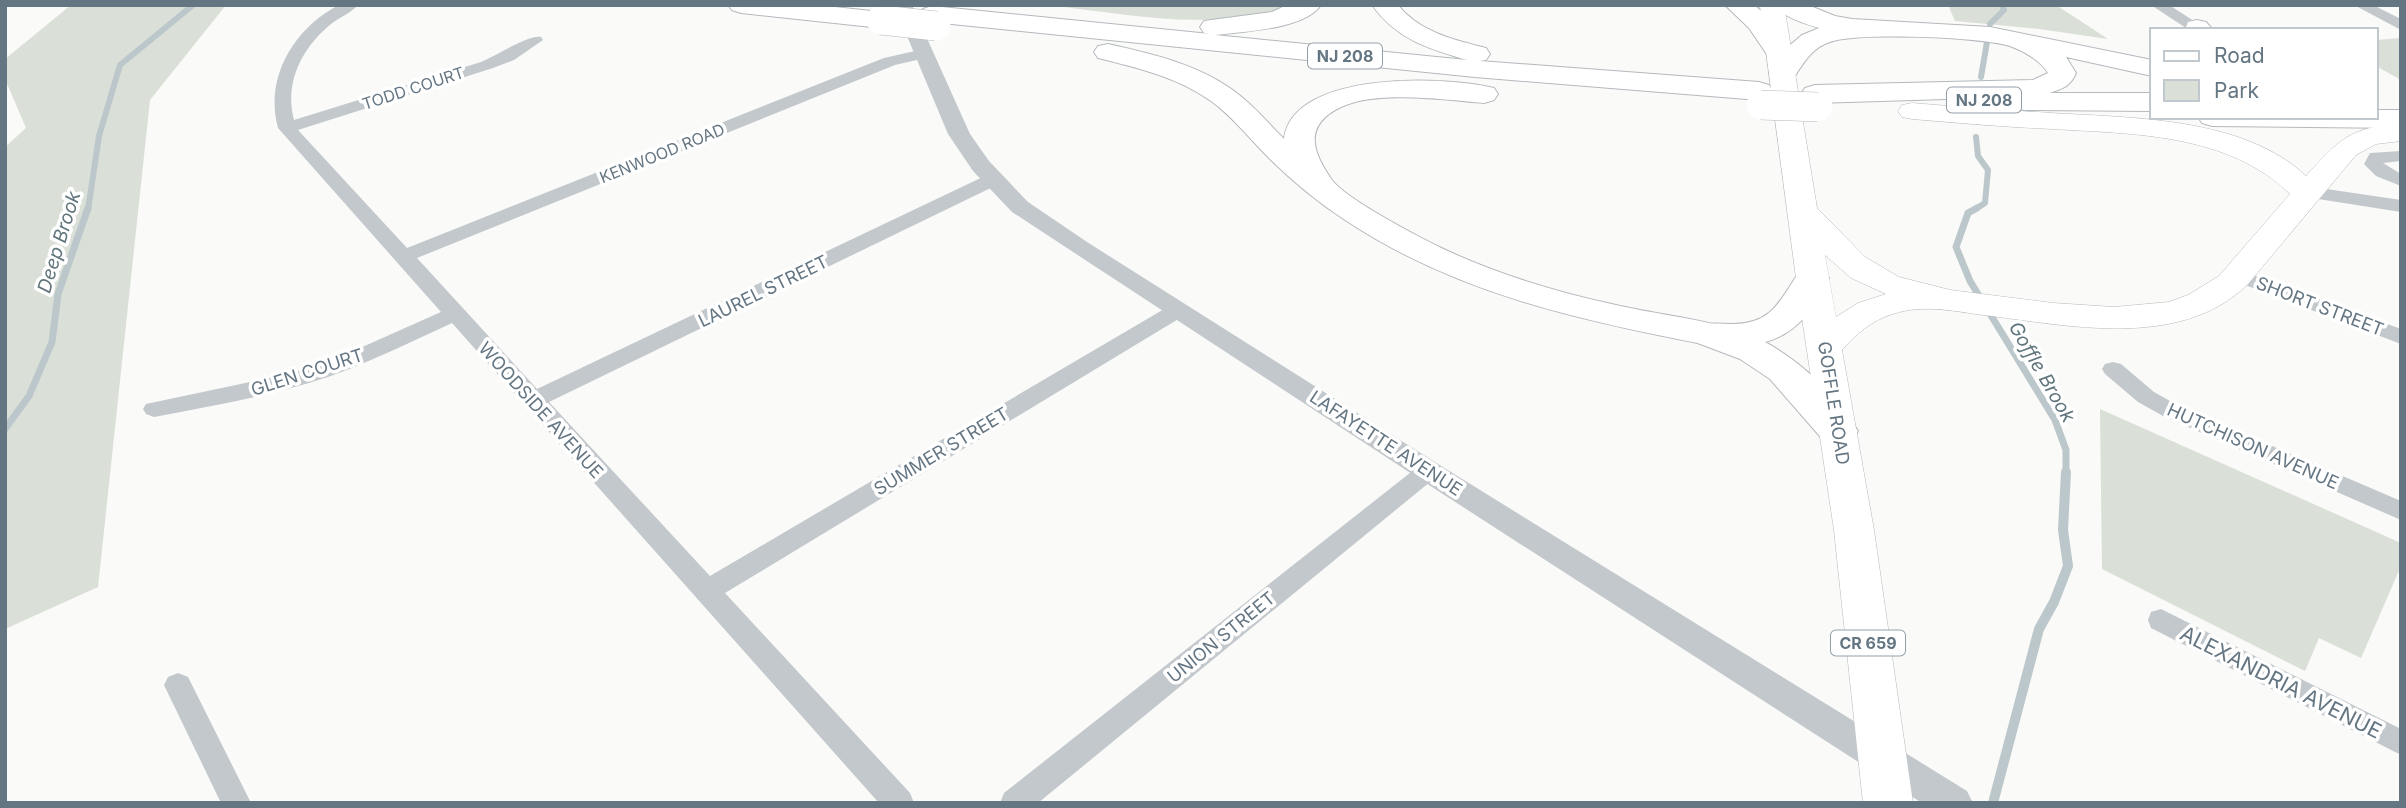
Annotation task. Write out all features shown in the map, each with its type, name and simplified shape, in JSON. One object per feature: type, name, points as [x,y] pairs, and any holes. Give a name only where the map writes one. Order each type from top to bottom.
[{"type":"highway","name":"NJ 208","points":[[741,5],[888,11]]},
{"type":"highway","name":"NJ 208","points":[[849,5],[1009,34],[1472,82],[1817,101],[1912,111],[2150,117]]},
{"type":"highway","points":[[934,20],[1234,26],[1278,19],[1308,5]]},
{"type":"highway","points":[[1385,5],[1391,15],[1417,33],[1482,55],[1760,98]]},
{"type":"highway","points":[[1738,5],[1751,14],[1781,62],[1807,41],[1834,32],[1872,29],[2025,33],[2150,63]]},
{"type":"highway","points":[[1788,5],[1821,21],[1872,29]]},
{"type":"highway","name":"NJ 208","points":[[934,20],[1760,98]]},
{"type":"highway","points":[[1945,31],[1986,35],[2150,63]]},
{"type":"highway","points":[[1009,34],[1147,61],[1203,84],[1237,108],[1277,149],[1330,193],[1382,230],[1483,279],[1563,304],[1708,334],[1752,349],[1772,360],[1806,391],[1838,431]]},
{"type":"highway","points":[[1986,35],[2025,44],[2052,57],[2062,73],[2059,80],[2036,88]]},
{"type":"highway","points":[[1817,101],[2036,88],[2104,78],[2150,63]]},
{"type":"highway","points":[[1330,193],[1304,160],[1299,133],[1315,110],[1346,96],[1416,91],[1760,98]]},
{"type":"highway","points":[[2378,100],[2401,100]]},
{"type":"highway","name":"NJ 208","points":[[1817,101],[2150,102]]},
{"type":"highway","points":[[2378,119],[2401,119]]},
{"type":"highway","points":[[1708,334],[1737,335],[1780,324],[1794,312],[1812,278]]},
{"type":"main road","name":"GOFFLE ROAD","points":[[1772,5],[1812,278],[1854,530],[1888,803]]},
{"type":"main road","points":[[1912,111],[2105,124],[2184,134],[2257,154],[2287,172],[2306,191]]},
{"type":"main road","points":[[1825,347],[1853,318],[1871,309],[1922,300],[1957,301],[2090,317],[2158,314],[2185,309],[2208,300],[2239,276],[2306,191],[2354,143],[2369,137],[2401,132]]},
{"type":"main road","points":[[1804,212],[1848,260],[1874,278],[1957,301]]},
{"type":"street","points":[[287,128],[282,111],[282,87],[287,72],[302,44],[340,10],[351,5]]},
{"type":"street","points":[[2158,5],[2196,28]]},
{"type":"street","points":[[2361,5],[2401,25]]},
{"type":"street","name":"LAFAYETTE AVENUE","points":[[888,11],[924,54],[959,134],[994,180],[1030,214],[1428,471],[1954,803]]},
{"type":"street","name":"TODD COURT","points":[[287,128],[487,65],[508,57],[535,40]]},
{"type":"street","name":"KENWOOD ROAD","points":[[402,257],[890,61],[924,54]]},
{"type":"street","name":"WOODSIDE AVENUE","points":[[287,128],[899,803]]},
{"type":"street","points":[[2401,156],[2376,157],[2373,164],[2382,172],[2401,181]]},
{"type":"street","name":"LAUREL STREET","points":[[532,401],[994,180]]},
{"type":"street","points":[[2306,191],[2401,206]]},
{"type":"street","name":"SHORT STREET","points":[[2239,276],[2401,337]]},
{"type":"street","name":"SUMMER STREET","points":[[705,592],[1178,310]]},
{"type":"street","name":"GLEN COURT","points":[[153,409],[234,395],[304,377],[454,314]]},
{"type":"street","name":"HUTCHISON AVENUE","points":[[2113,369],[2146,397],[2171,411],[2401,511]]},
{"type":"street","name":"UNION STREET","points":[[1015,803],[1428,471]]},
{"type":"street","name":"ALEXANDRIA AVENUE","points":[[2161,620],[2401,743]]},
{"type":"street","points":[[178,685],[236,803]]},
{"type":"green space","points":[[71,5],[226,5],[150,100],[98,587],[5,629],[5,147],[26,128],[5,79],[5,59]]},
{"type":"green space","points":[[1045,5],[1290,5],[1261,14],[1200,20]]},
{"type":"green space","points":[[1948,5],[2056,5],[2108,39],[1955,21]]},
{"type":"green space","points":[[2401,38],[2401,80],[2378,67],[2378,40]]},
{"type":"green space","points":[[2100,409],[2401,543],[2401,566],[2361,658],[2319,638],[2305,671],[2102,569]]},
{"type":"waterway","name":"Deep Brook","points":[[88,210],[99,136],[120,65],[193,5]]},
{"type":"waterway","name":"Goffle Brook","points":[[1990,24],[2004,10],[2002,5]]},
{"type":"waterway","name":"Goffle Brook","points":[[1981,77],[1987,42]]},
{"type":"waterway","name":"Goffle Brook","points":[[1974,210],[1985,203],[1988,170],[1978,156],[1976,137]]},
{"type":"waterway","name":"Deep Brook","points":[[5,429],[29,396],[52,342],[58,294],[88,208]]},
{"type":"waterway","name":"Goffle Brook","points":[[1977,208],[1968,213],[1956,247],[1970,281],[2055,420],[2066,450],[2066,472]]},
{"type":"waterway","name":"Goffle Brook","points":[[1993,803],[2039,629],[2054,602],[2068,566],[2063,530],[2066,472]]}]
